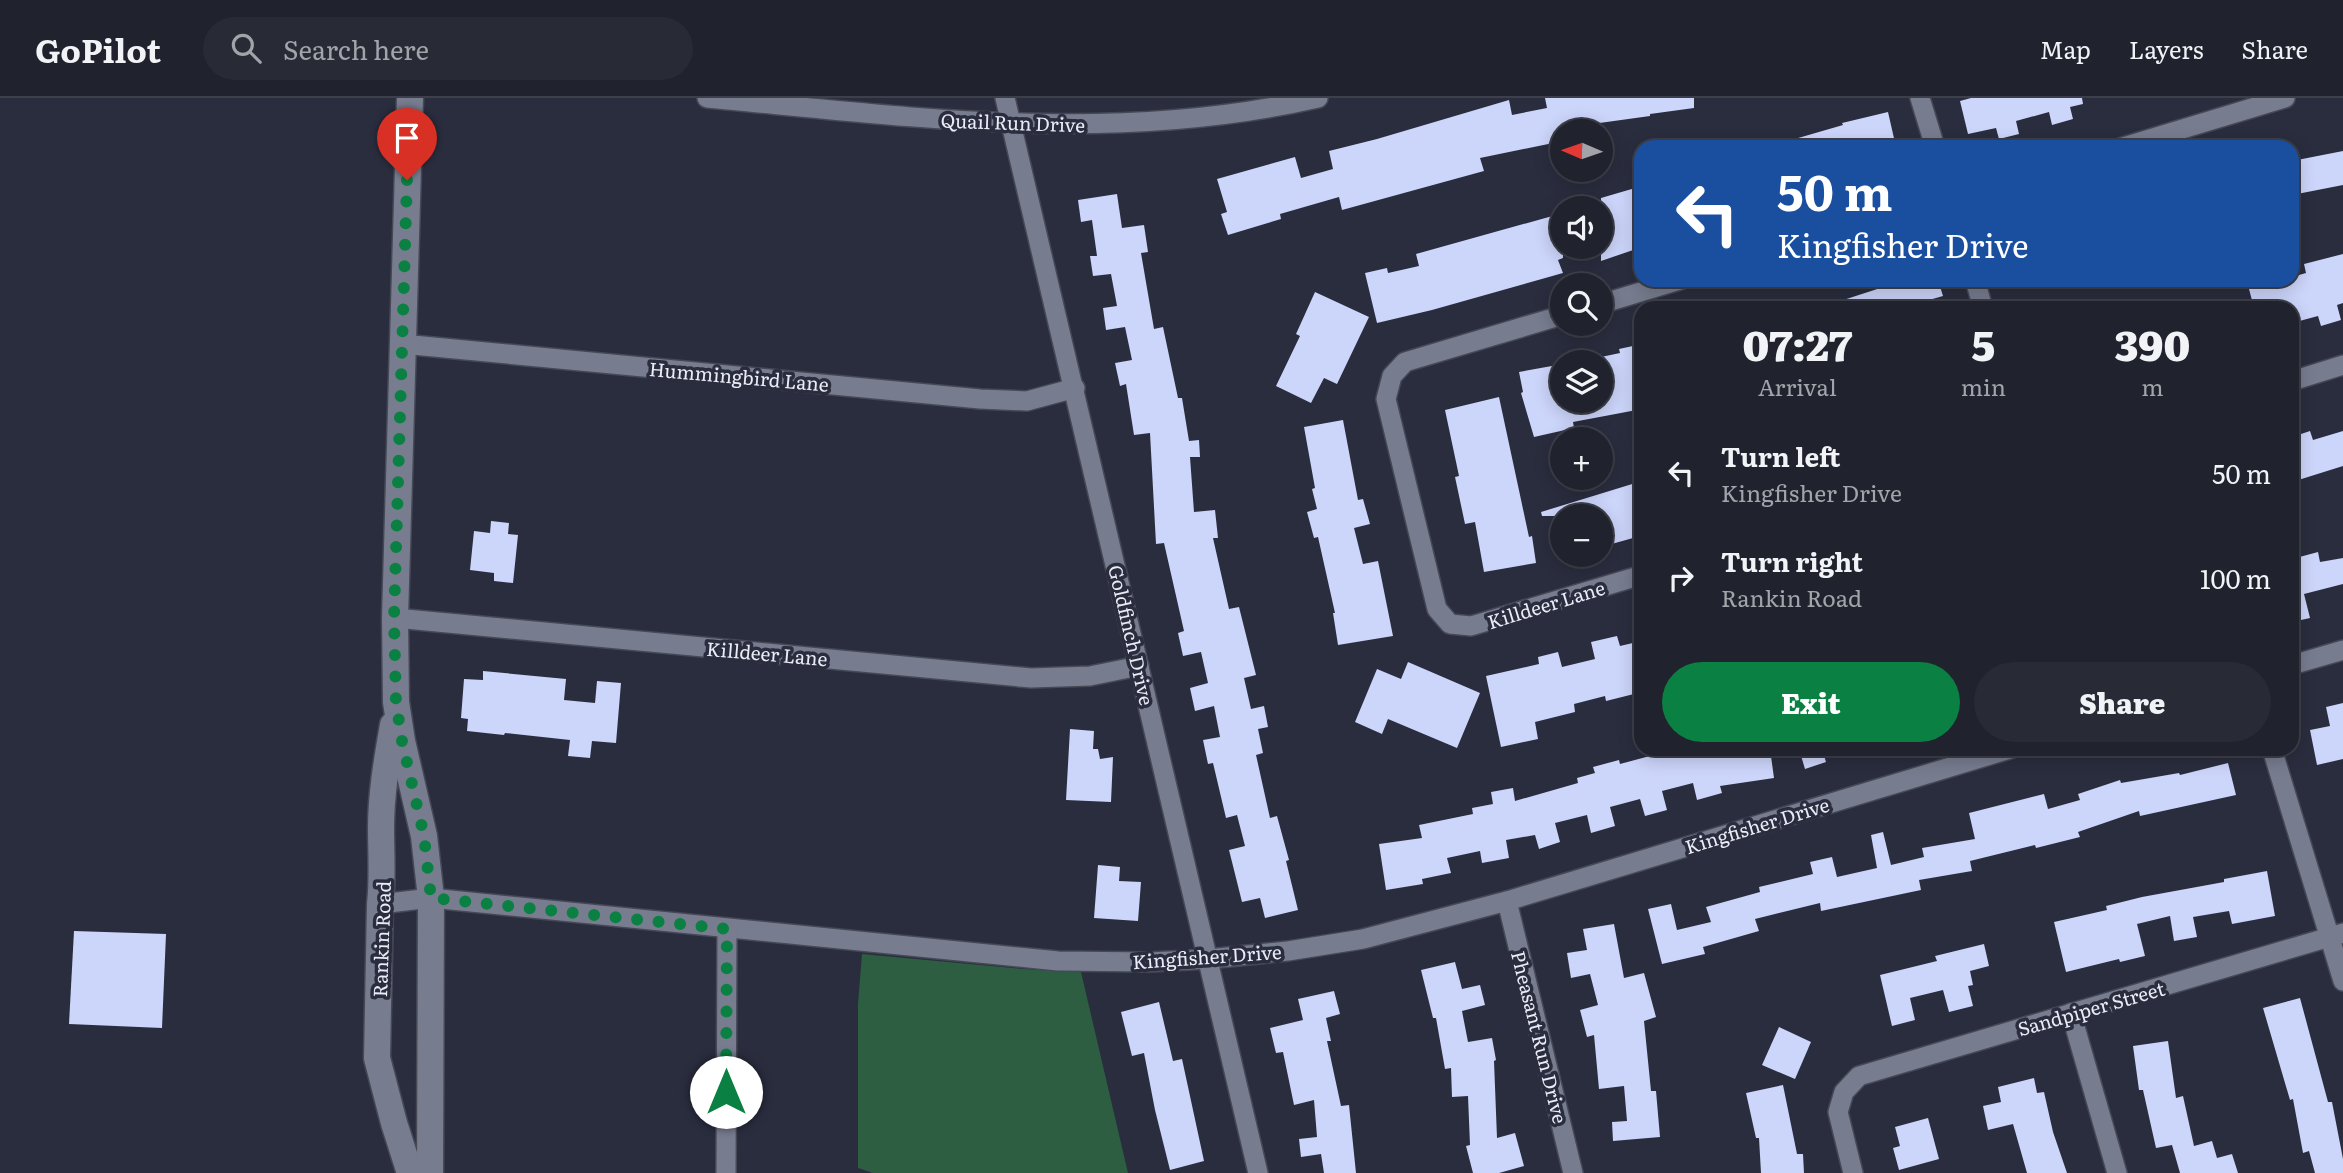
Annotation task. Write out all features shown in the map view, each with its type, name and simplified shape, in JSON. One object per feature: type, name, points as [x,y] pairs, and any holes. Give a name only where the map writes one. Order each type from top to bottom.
[{"type":"street","name":"Rankin Road","points":[[410,98],[394,618],[396,702],[402,741],[424,836],[431,898],[430,1173]]},
{"type":"street","name":"Quail Run Drive","points":[[708,98],[1011,125],[1087,125],[1190,120],[1318,98]]},
{"type":"street","name":"Goldfinch Drive","points":[[1005,98],[1258,1173]]},
{"type":"street","points":[[1920,98],[1933,140]]},
{"type":"street","points":[[2146,140],[2286,98]]},
{"type":"street","points":[[1613,300],[1658,287]]},
{"type":"street","name":"Killdeer Lane","points":[[1550,319],[1405,362],[1392,376],[1386,399],[1437,609],[1450,624],[1471,626],[1634,577]]},
{"type":"street","name":"Hummingbird Lane","points":[[402,344],[980,399],[1027,401],[1075,388]]},
{"type":"street","points":[[2299,379],[2343,365]]},
{"type":"street","name":"Killdeer Lane","points":[[394,618],[1031,678],[1090,676],[1139,666]]},
{"type":"street","points":[[2299,663],[2343,650]]},
{"type":"street","name":"Rankin Road","points":[[396,702],[386,766],[381,826],[383,880],[380,904],[377,1058],[410,1173]]},
{"type":"street","name":"Kingfisher Drive","points":[[380,904],[431,898],[1058,961],[1150,962],[1208,959],[1288,951],[1363,939],[1507,901],[1987,756]]},
{"type":"street","points":[[2274,756],[2336,935],[2343,981]]},
{"type":"street","name":"Pheasant Run Drive","points":[[1507,901],[1573,1173]]},
{"type":"street","points":[[726,1173],[727,929]]},
{"type":"street","name":"Sandpiper Street","points":[[1853,1173],[1838,1112],[1844,1092],[1859,1076],[2336,935]]},
{"type":"street","points":[[2071,1013],[2117,1173]]},
{"type":"green space","points":[[862,954],[1081,972],[1128,1173],[873,1173],[858,1168],[858,1004]]},
{"type":"building","points":[[1545,98],[1694,98],[1694,108],[1650,116],[1614,121],[1550,119],[1550,144],[1480,158],[1484,171],[1342,210],[1339,197],[1280,214],[1281,219],[1228,235],[1221,214],[1227,212],[1217,179],[1295,157],[1301,178],[1333,169],[1329,151],[1509,100],[1512,115],[1547,108]]},
{"type":"building","points":[[1971,98],[2082,98],[2083,104],[2070,107],[2073,119],[2052,125],[2049,112],[2016,121],[2019,134],[1999,139],[1996,128],[1968,134],[1960,101]]},
{"type":"building","points":[[1888,112],[1894,140],[1791,140],[1843,125],[1842,123]]},
{"type":"building","points":[[2343,151],[2343,185],[2299,194],[2299,160]]},
{"type":"building","points":[[1634,188],[1634,250],[1613,257],[1613,196],[1608,196]]},
{"type":"building","points":[[1117,194],[1122,228],[1144,225],[1148,252],[1141,253],[1154,329],[1163,327],[1178,398],[1182,398],[1189,441],[1199,440],[1200,457],[1190,457],[1194,512],[1215,510],[1218,538],[1213,538],[1229,609],[1239,607],[1256,675],[1244,678],[1251,709],[1264,706],[1268,727],[1258,729],[1263,753],[1256,755],[1270,818],[1277,816],[1289,860],[1286,861],[1298,910],[1265,918],[1260,898],[1242,902],[1229,850],[1245,846],[1237,815],[1226,818],[1213,763],[1208,764],[1203,740],[1220,737],[1214,706],[1195,711],[1190,688],[1208,683],[1201,652],[1183,656],[1178,633],[1184,631],[1164,543],[1156,544],[1150,433],[1134,435],[1126,384],[1120,386],[1115,363],[1132,360],[1125,327],[1106,330],[1103,308],[1117,306],[1111,274],[1093,276],[1090,256],[1097,256],[1092,220],[1081,222],[1078,200]]},
{"type":"building","points":[[1550,217],[1550,259],[1560,259],[1558,260],[1563,273],[1550,273],[1550,277],[1377,323],[1365,273],[1387,268],[1388,273],[1419,266],[1416,254]]},
{"type":"building","points":[[2343,254],[2343,303],[2337,305],[2341,320],[2321,326],[2318,316],[2299,321],[2299,301],[2252,301],[2249,289],[2299,287],[2299,275],[2306,273],[2304,264]]},
{"type":"building","points":[[1883,287],[1940,287],[1943,296],[1929,301],[1840,301]]},
{"type":"building","points":[[1315,292],[1369,317],[1337,384],[1324,378],[1311,403],[1276,386],[1300,336],[1296,334]]},
{"type":"building","points":[[1634,346],[1634,411],[1573,422],[1574,427],[1550,427],[1550,433],[1534,437],[1521,393],[1519,372],[1550,366],[1550,413],[1613,413],[1613,354],[1620,353],[1619,349]]},
{"type":"building","points":[[1499,397],[1536,563],[1484,572],[1475,522],[1465,524],[1455,477],[1459,476],[1445,410]]},
{"type":"building","points":[[1343,420],[1358,500],[1363,499],[1370,524],[1354,528],[1363,564],[1378,561],[1393,636],[1338,645],[1335,613],[1318,537],[1314,538],[1307,512],[1317,509],[1304,427]]},
{"type":"building","points":[[2310,431],[2313,440],[2343,431],[2343,466],[2299,480],[2299,435]]},
{"type":"building","points":[[1634,483],[1633,538],[1613,544],[1613,504],[1567,504]]},
{"type":"building","points":[[1550,509],[1550,516],[1542,516],[1541,512]]},
{"type":"building","points":[[491,521],[509,523],[508,534],[518,535],[513,583],[494,581],[494,573],[470,570],[474,531],[490,533]]},
{"type":"building","points":[[2318,552],[2320,562],[2343,558],[2343,584],[2304,594],[2310,618],[2299,620],[2299,557]]},
{"type":"building","points":[[1617,636],[1620,646],[1634,643],[1634,694],[1606,701],[1605,696],[1574,704],[1575,712],[1535,722],[1538,739],[1501,747],[1486,676],[1539,664],[1538,657],[1558,652],[1562,667],[1595,659],[1591,642]]},
{"type":"building","points":[[1408,662],[1480,693],[1457,748],[1388,719],[1382,734],[1355,722],[1377,669],[1401,679]]},
{"type":"building","points":[[483,671],[566,679],[564,700],[595,703],[597,681],[621,683],[616,743],[592,741],[590,758],[568,756],[570,740],[467,731],[468,719],[461,718],[464,679],[483,680]]},
{"type":"building","points":[[2343,703],[2343,759],[2317,765],[2310,730],[2330,726],[2326,707]]},
{"type":"building","points":[[1070,729],[1094,731],[1093,749],[1098,749],[1100,759],[1113,757],[1111,802],[1066,800]]},
{"type":"building","points":[[1650,756],[1771,756],[1774,778],[1720,786],[1722,793],[1697,800],[1693,783],[1662,791],[1667,810],[1645,816],[1640,799],[1610,807],[1615,826],[1591,833],[1587,815],[1555,823],[1560,842],[1539,849],[1535,835],[1506,840],[1509,858],[1482,863],[1480,851],[1447,858],[1451,873],[1422,879],[1423,884],[1386,890],[1379,844],[1422,838],[1419,825],[1473,814],[1472,808],[1493,804],[1491,792],[1513,788],[1515,801],[1578,783],[1577,778],[1595,773],[1593,767],[1619,760],[1620,764]]},
{"type":"building","points":[[1801,756],[1824,756],[1826,762],[1805,769]]},
{"type":"building","points":[[2228,763],[2236,795],[2140,816],[2139,811],[2078,832],[2080,837],[1970,861],[1972,871],[1919,880],[1921,890],[1821,911],[1820,903],[1755,919],[1759,931],[1703,947],[1705,954],[1662,964],[1648,909],[1671,904],[1677,930],[1711,922],[1706,907],[1760,892],[1759,887],[1813,874],[1810,862],[1832,857],[1837,877],[1877,868],[1871,835],[1883,832],[1891,865],[1924,857],[1922,848],[1975,839],[1969,813],[2044,794],[2048,809],[2080,800],[2078,794],[2120,780],[2121,783],[2179,773],[2180,775]]},
{"type":"building","points":[[1098,865],[1120,867],[1119,881],[1141,882],[1138,921],[1094,918]]},
{"type":"building","points":[[2267,871],[2275,916],[2232,924],[2229,911],[2193,917],[2197,937],[2174,941],[2170,916],[2137,924],[2145,956],[2120,962],[2119,959],[2066,972],[2054,922],[2107,910],[2106,906],[2142,897]]},
{"type":"building","points":[[1614,924],[1624,978],[1644,973],[1656,1017],[1644,1021],[1651,1091],[1656,1091],[1660,1137],[1613,1141],[1612,1122],[1627,1121],[1624,1086],[1599,1089],[1594,1035],[1587,1037],[1580,1010],[1598,1005],[1590,974],[1571,978],[1567,953],[1587,950],[1583,929]]},
{"type":"building","points":[[74,931],[166,934],[162,1028],[69,1024]]},
{"type":"building","points":[[1984,944],[1989,966],[1970,971],[1973,985],[1968,986],[1973,1006],[1949,1012],[1943,990],[1910,998],[1915,1020],[1892,1026],[1880,975],[1937,961],[1935,956]]},
{"type":"building","points":[[1455,962],[1462,989],[1480,985],[1485,1005],[1462,1011],[1468,1042],[1492,1038],[1496,1060],[1497,1138],[1515,1133],[1524,1166],[1499,1173],[1473,1173],[1466,1146],[1470,1145],[1468,1096],[1452,1097],[1451,1068],[1445,1069],[1436,1018],[1433,1018],[1421,970]]},
{"type":"building","points":[[1334,991],[1340,1014],[1326,1018],[1331,1041],[1327,1041],[1341,1106],[1349,1105],[1356,1173],[1324,1173],[1321,1154],[1301,1157],[1299,1139],[1317,1137],[1314,1100],[1294,1105],[1283,1052],[1276,1053],[1270,1028],[1303,1020],[1298,999]]},
{"type":"building","points":[[2300,998],[2328,1102],[2332,1102],[2343,1159],[2343,1173],[2315,1173],[2309,1151],[2303,1153],[2293,1099],[2290,1100],[2263,1008]]},
{"type":"building","points":[[1159,1002],[1173,1061],[1182,1059],[1204,1161],[1170,1170],[1144,1053],[1132,1056],[1121,1012]]},
{"type":"building","points":[[1779,1027],[1811,1042],[1795,1079],[1762,1065]]},
{"type":"building","points":[[2168,1041],[2176,1098],[2183,1096],[2194,1146],[2212,1141],[2217,1158],[2232,1154],[2238,1173],[2180,1173],[2172,1145],[2156,1148],[2143,1090],[2139,1090],[2133,1046]]},
{"type":"building","points":[[2034,1078],[2037,1093],[2044,1092],[2053,1132],[2067,1173],[2027,1173],[2013,1124],[1988,1130],[1983,1106],[2001,1102],[1998,1087]]},
{"type":"building","points":[[1783,1085],[1797,1154],[1803,1154],[1804,1173],[1761,1173],[1759,1138],[1756,1138],[1746,1093]]},
{"type":"building","points":[[1928,1118],[1939,1159],[1899,1170],[1893,1148],[1900,1146],[1895,1127]]},
{"type":"route","points":[[407,180],[394,618],[396,702],[402,741],[424,836],[431,898],[727,929],[726,1092]]}]
